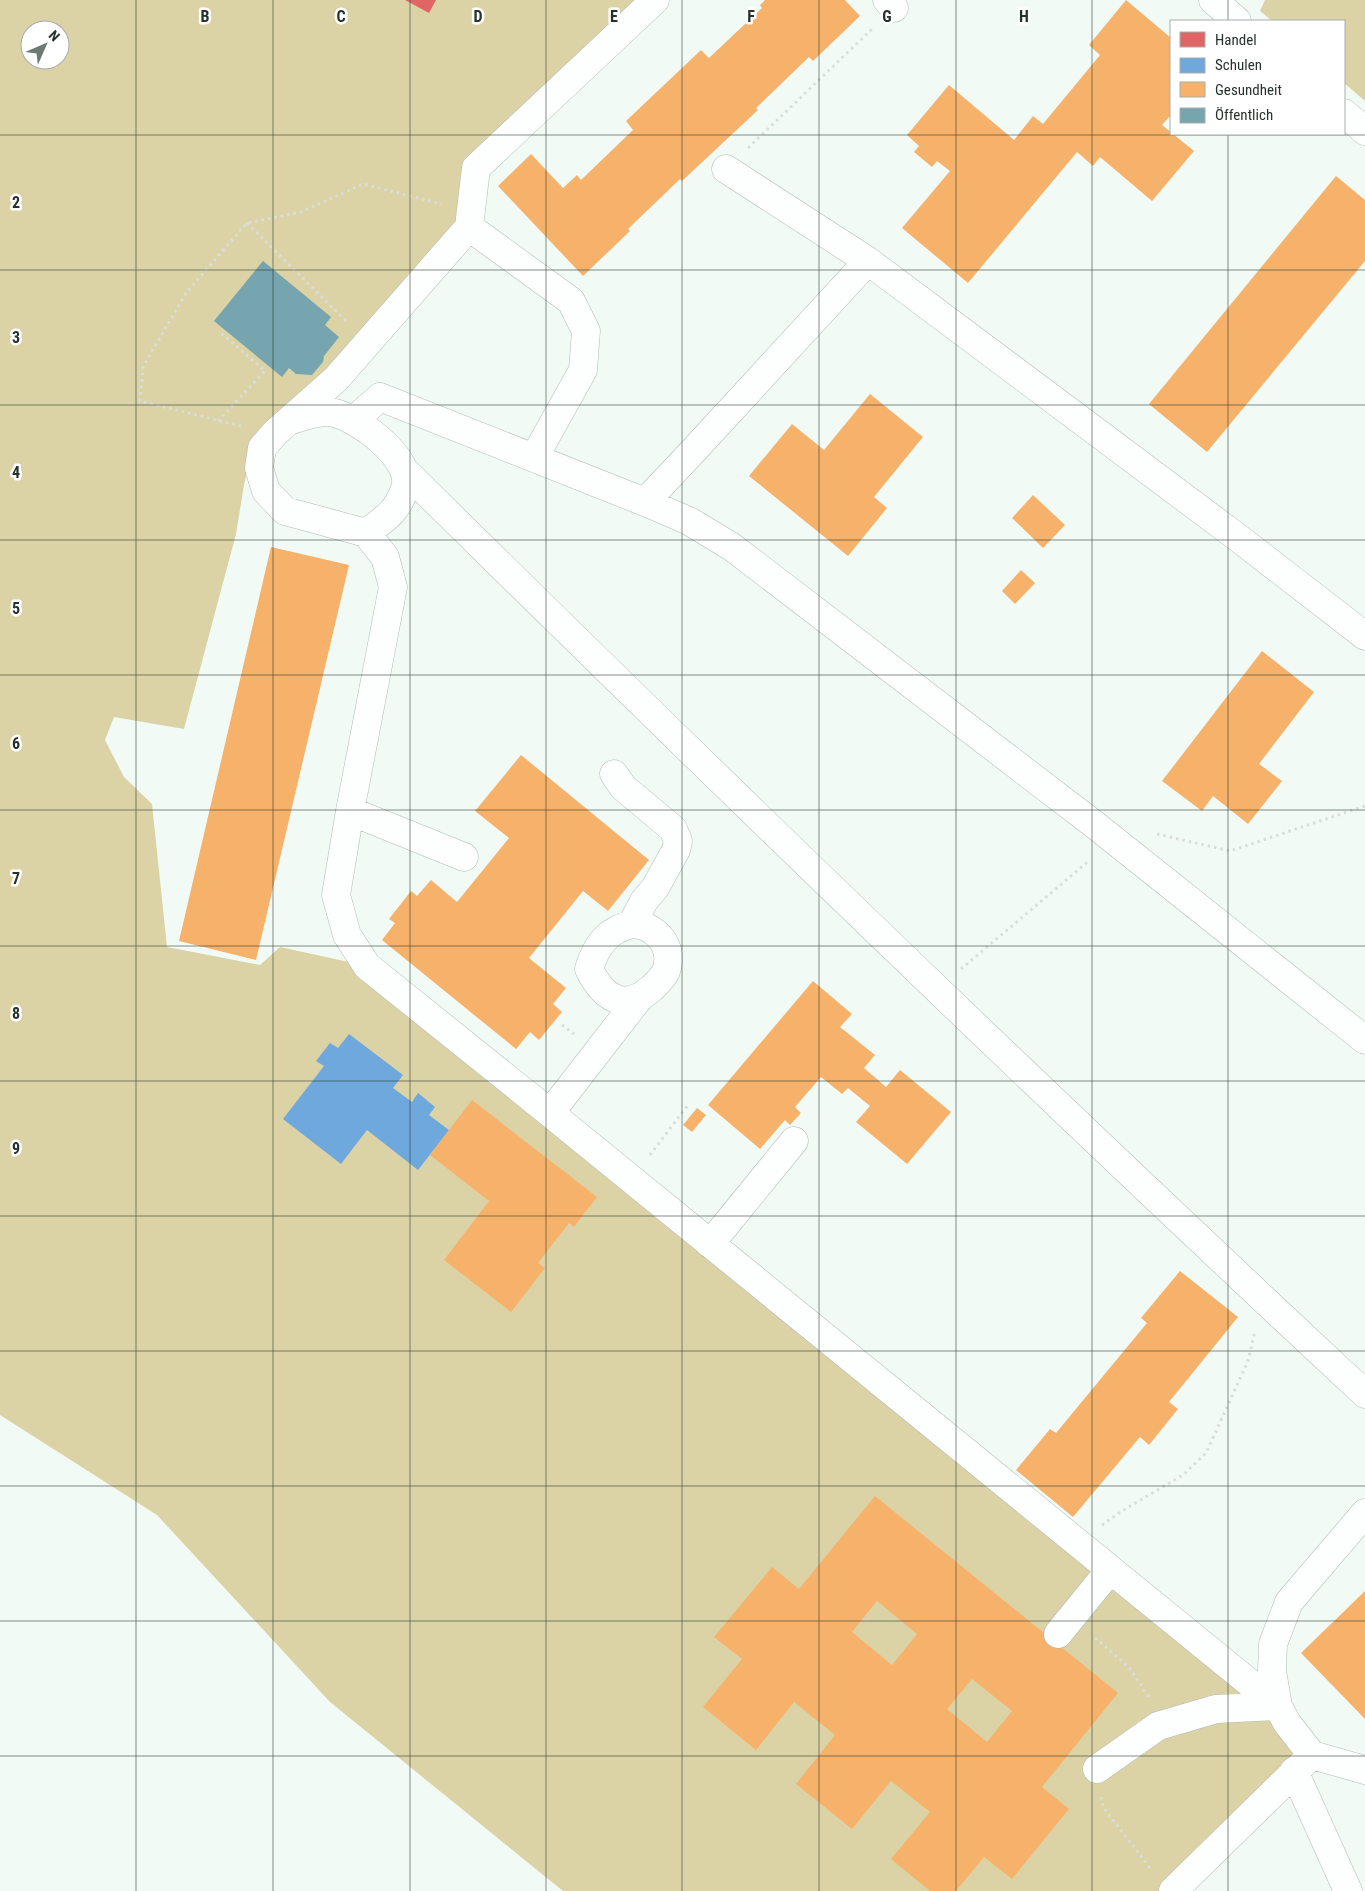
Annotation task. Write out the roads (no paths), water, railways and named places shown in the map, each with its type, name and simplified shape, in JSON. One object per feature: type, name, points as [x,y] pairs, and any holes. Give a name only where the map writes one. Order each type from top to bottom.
[{"type":"lane","points":[[656,0],[476,168],[469,228],[336,379],[262,448],[259,468],[266,491],[285,511],[366,533],[385,557],[393,587],[350,811],[336,895],[347,935],[367,966],[1278,1706]]},
{"type":"lane","points":[[1212,0],[1236,20]]},
{"type":"lane","points":[[1345,114],[1365,131]]},
{"type":"lane","points":[[726,169],[868,260],[1365,636]]},
{"type":"lane","points":[[469,228],[571,301],[586,331],[583,370],[534,458]]},
{"type":"lane","points":[[645,502],[696,450],[868,260]]},
{"type":"lane","points":[[354,420],[380,398],[645,502],[689,521],[732,547],[775,578],[1095,825],[1365,1040]]},
{"type":"lane","points":[[284,426],[309,414],[330,412],[354,420],[379,437],[406,472],[696,757],[1262,1298],[1365,1394]]},
{"type":"lane","points":[[366,533],[393,513],[406,486],[406,472]]},
{"type":"lane","points":[[614,774],[623,787],[673,830],[678,841],[676,850],[655,888],[644,901],[632,924]]},
{"type":"lane","points":[[350,811],[464,857]]},
{"type":"lane","points":[[550,1113],[640,997],[659,982],[666,972],[668,951],[662,939],[653,930],[641,924],[632,924],[618,927],[607,936],[593,957],[589,969],[601,990],[612,998],[624,1002],[640,997]]},
{"type":"lane","points":[[710,1244],[794,1141]]},
{"type":"lane","points":[[1348,1891],[1303,1763],[1287,1722],[1278,1706],[1272,1671],[1273,1644],[1289,1602],[1365,1512]]},
{"type":"lane","points":[[1064,1626],[1110,1570]]},
{"type":"lane","points":[[1097,1769],[1158,1726],[1216,1709],[1278,1706]]},
{"type":"lane","points":[[1165,1883],[1303,1763],[1365,1770]]}]
